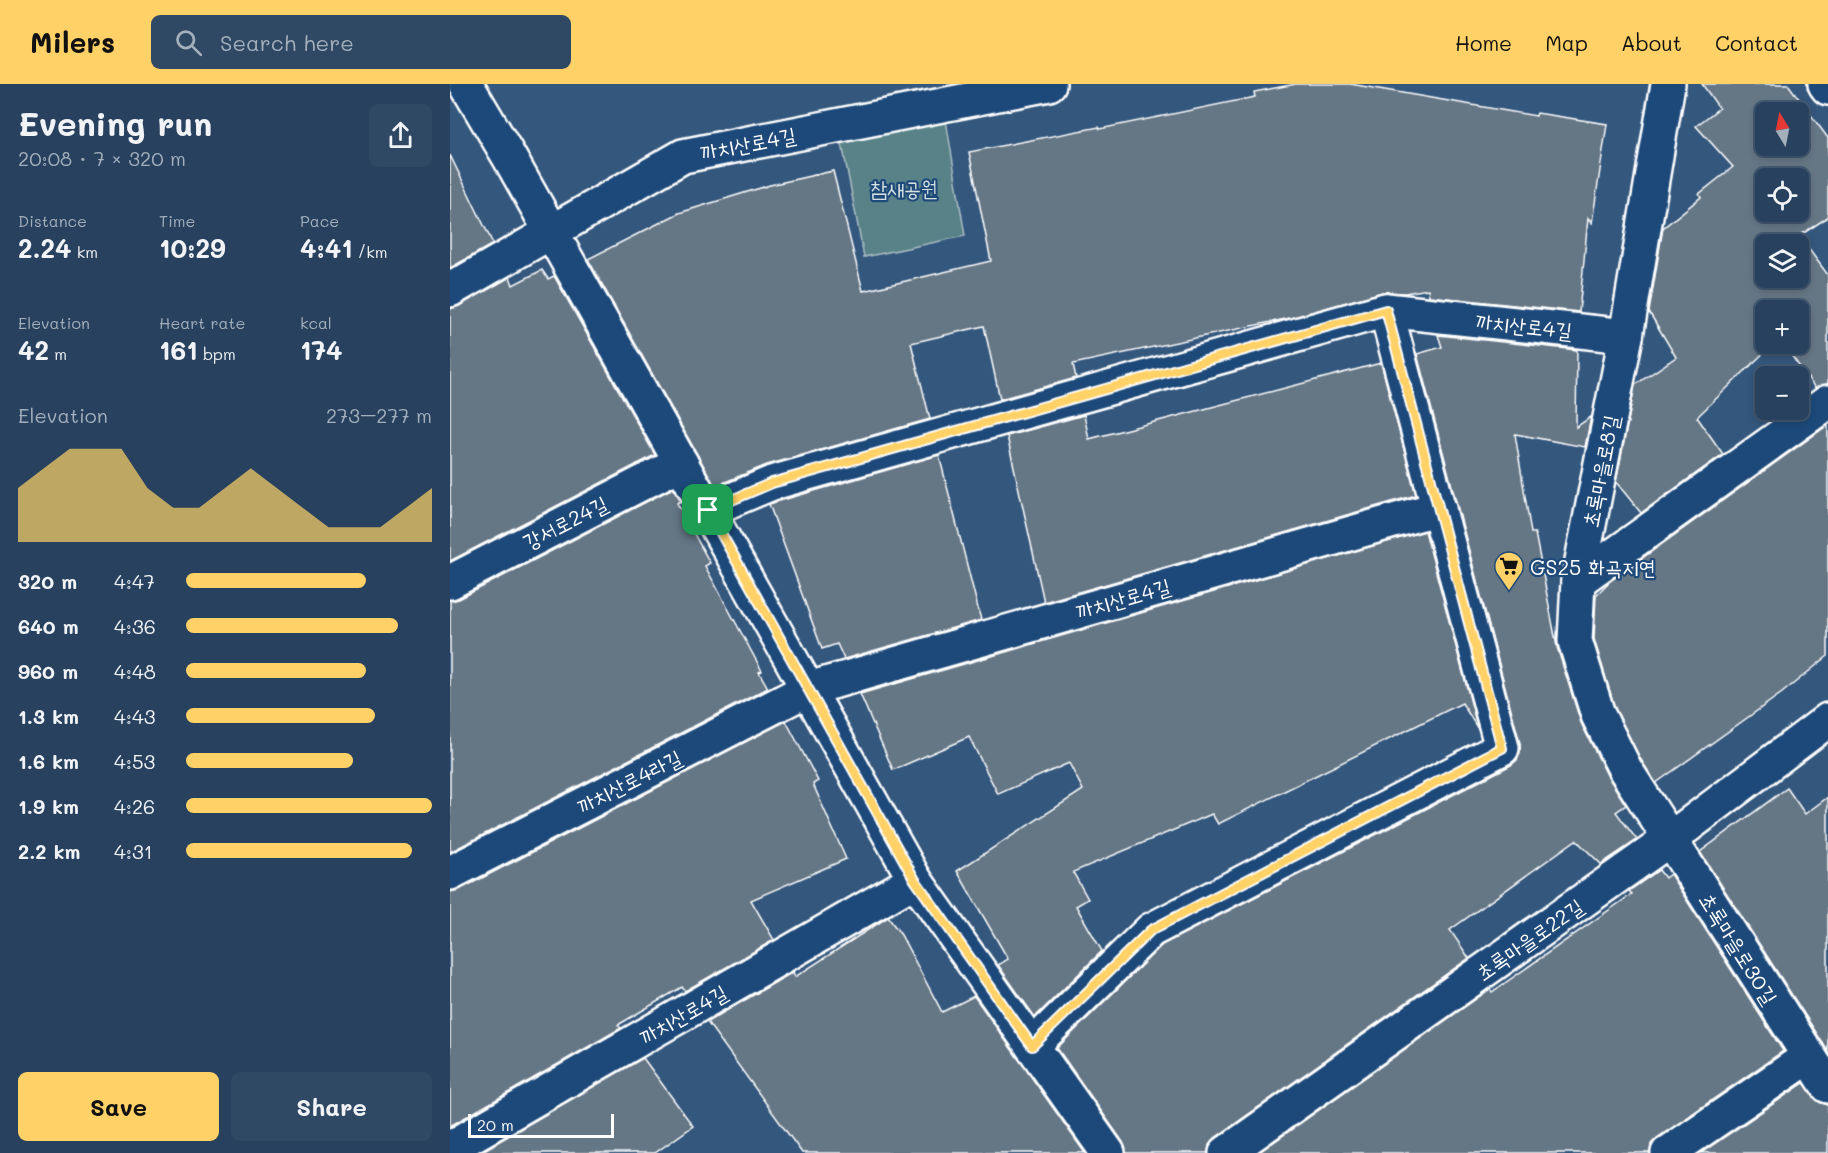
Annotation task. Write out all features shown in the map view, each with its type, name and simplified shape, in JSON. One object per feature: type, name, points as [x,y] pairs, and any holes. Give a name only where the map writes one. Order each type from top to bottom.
[{"type":"street","points":[[466,84],[915,880],[1108,1153]]},
{"type":"street","name":"까치산로4길","points":[[450,290],[683,156],[959,93],[1049,84]]},
{"type":"street","name":"초록마을로8길","points":[[1668,84],[1626,336],[1578,581],[1575,641],[1598,715],[1625,769],[1670,839]]},
{"type":"street","points":[[1825,84],[1828,88]]},
{"type":"street","points":[[1032,1046],[1151,930],[1502,748],[1386,310]]},
{"type":"street","name":"까치산로4길","points":[[708,510],[772,483],[1386,310],[1626,336]]},
{"type":"street","points":[[1578,581],[1828,402]]},
{"type":"street","name":"강서로24길","points":[[450,582],[681,463]]},
{"type":"street","name":"까치산로4길","points":[[808,689],[1439,508]]},
{"type":"street","name":"까치산로4라길","points":[[450,873],[808,689]]},
{"type":"street","name":"초록마을로22길","points":[[1226,1153],[1670,839],[1828,720]]},
{"type":"street","name":"초록마을로30길","points":[[1670,839],[1828,1086]]},
{"type":"street","name":"까치산로4길","points":[[450,1148],[915,880]]},
{"type":"street","points":[[1668,1153],[1808,1057]]},
{"type":"green space","name":"참새공원","points":[[945,114],[965,236],[864,257],[840,133]]},
{"type":"building","points":[[1296,84],[1350,84],[1536,116],[1537,113],[1607,124],[1592,223],[1588,218],[1579,312],[1429,296],[1428,289],[1405,293],[1382,292],[1290,318],[1073,364],[1076,378],[1000,399],[984,326],[911,343],[930,419],[767,465],[715,486],[588,259],[679,213],[770,185],[833,171],[863,291],[991,261],[969,152],[1099,127],[1100,129],[1255,97],[1254,92]]},
{"type":"building","points":[[1702,84],[1788,84],[1801,102],[1755,102],[1755,156],[1809,156],[1809,112],[1828,138],[1828,217],[1802,234],[1755,234],[1755,288],[1809,288],[1809,249],[1828,275],[1828,384],[1815,388],[1809,380],[1809,366],[1799,366],[1790,354],[1809,354],[1809,300],[1755,300],[1755,354],[1763,354],[1697,417],[1723,454],[1641,513],[1616,482],[1635,385],[1676,357],[1649,312],[1663,228],[1701,197],[1699,194],[1733,167],[1696,126],[1719,108]]},
{"type":"building","points":[[450,155],[493,244],[450,268]]},
{"type":"building","points":[[542,270],[548,279],[554,276],[655,455],[450,561],[450,309],[510,277],[513,285]]},
{"type":"building","points":[[1438,335],[1577,350],[1576,427],[1591,417],[1585,447],[1515,434],[1531,533],[1535,533],[1557,647],[1581,723],[1608,777],[1626,805],[1616,812],[1637,840],[1601,864],[1576,840],[1450,930],[1469,958],[1215,1138],[1209,1145],[1208,1153],[1126,1153],[1123,1142],[1057,1048],[1162,945],[1517,760],[1520,743],[1417,354],[1442,347]]},
{"type":"building","points":[[1381,363],[1416,495],[1044,602],[1007,436],[1084,415],[1089,439]]},
{"type":"building","points":[[1828,425],[1828,656],[1782,693],[1656,783],[1641,760],[1615,708],[1594,639],[1596,595],[1609,582]]},
{"type":"building","points":[[939,455],[981,620],[844,659],[837,644],[822,649],[769,504]]},
{"type":"building","points":[[673,488],[681,501],[677,503],[710,563],[705,566],[762,671],[759,672],[768,688],[450,852],[450,601],[459,599]]},
{"type":"building","points":[[1425,531],[1478,729],[1462,703],[1218,824],[1212,814],[1073,872],[1088,899],[1076,906],[1102,951],[1035,1017],[998,965],[1008,959],[957,871],[1083,790],[1069,763],[998,794],[969,737],[893,770],[860,694]]},
{"type":"building","points":[[786,721],[818,781],[813,784],[846,859],[751,900],[774,940],[685,991],[682,987],[618,1025],[621,1028],[450,1126],[450,892],[459,890]]},
{"type":"building","points":[[1787,788],[1805,814],[1828,797],[1828,1051],[1700,852]]},
{"type":"building","points":[[1659,870],[1665,878],[1670,874],[1783,1051],[1657,1138],[1651,1144],[1650,1153],[1258,1153],[1490,989],[1492,992],[1632,894],[1629,891]]},
{"type":"building","points":[[888,917],[901,935],[942,1012],[974,996],[1085,1153],[802,1153],[707,1022],[793,972],[795,977]]},
{"type":"building","points":[[643,1058],[693,1126],[655,1153],[479,1153]]},
{"type":"building","points":[[1804,1083],[1819,1102],[1828,1105],[1828,1153],[1701,1153]]},
{"type":"place","name":"GS25 화곡지연","points":[[1509,592]]},
{"type":"route","points":[[1386,310],[1502,748],[1151,930],[1032,1046],[915,880],[708,510],[772,483],[1386,310]]}]
